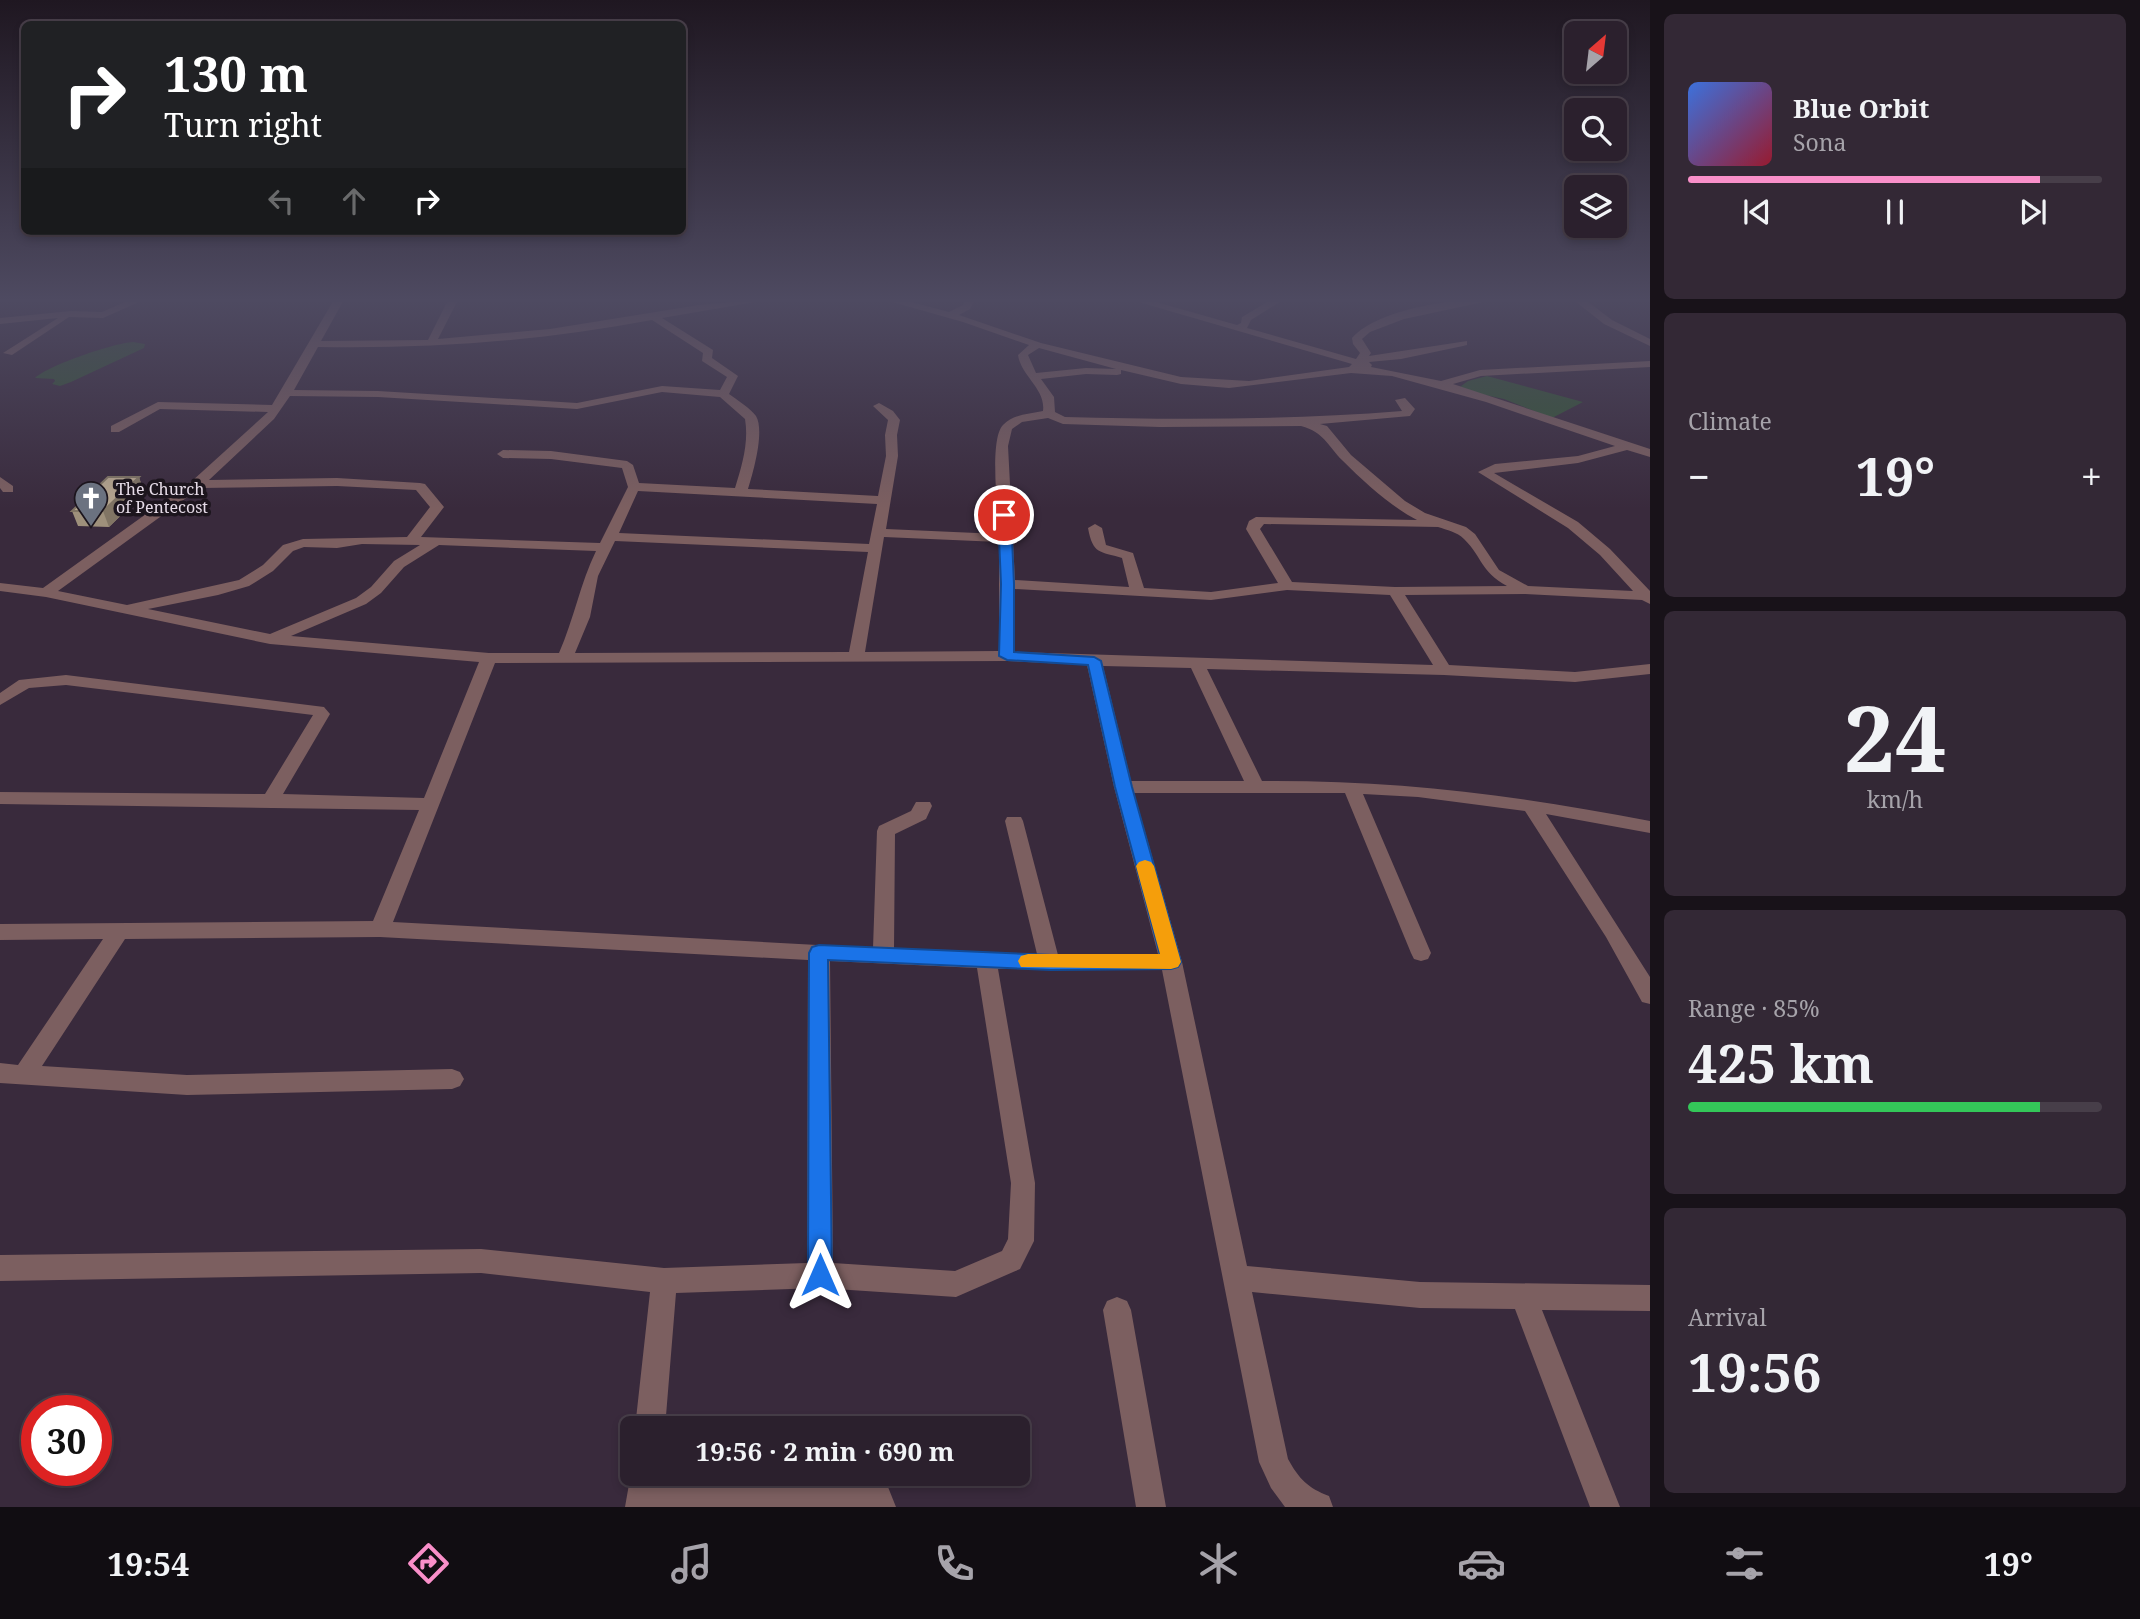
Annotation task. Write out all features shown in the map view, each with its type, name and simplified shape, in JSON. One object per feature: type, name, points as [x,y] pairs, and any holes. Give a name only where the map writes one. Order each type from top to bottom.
[{"type":"street","points":[[46,593],[197,485],[270,417],[301,368]]},
{"type":"street","points":[[721,368],[733,376],[730,386],[723,394]]},
{"type":"street","points":[[1027,368],[1048,397],[1051,408],[1049,414]]},
{"type":"street","points":[[1128,368],[1144,373]]},
{"type":"street","points":[[1034,376],[1086,371],[1144,373],[1229,385],[1331,368]]},
{"type":"street","points":[[1375,368],[1499,400],[1553,422],[1650,453]]},
{"type":"street","points":[[1439,385],[1480,373],[1568,368]]},
{"type":"street","points":[[287,393],[378,394],[577,407],[662,389],[723,394],[751,418],[753,430],[749,465],[740,494]]},
{"type":"street","points":[[1007,656],[1008,584],[1002,446],[1006,428],[1018,419],[1049,414],[1063,420],[1079,421],[1328,424],[1406,414],[1409,409],[1401,400]]},
{"type":"street","points":[[115,429],[158,405],[275,409]]},
{"type":"street","points":[[856,656],[892,456],[891,435],[894,421],[889,413],[879,406]]},
{"type":"street","points":[[1328,424],[1347,458],[1382,491],[1420,516],[1461,530],[1471,537],[1494,573],[1525,590]]},
{"type":"street","points":[[1626,446],[1597,457],[1495,468],[1485,472],[1573,525],[1605,552],[1648,598]]},
{"type":"street","points":[[503,454],[551,456],[627,466],[635,487],[591,576],[582,617],[566,656]]},
{"type":"street","points":[[197,485],[341,480],[420,487],[437,507],[411,541]]},
{"type":"street","points":[[635,487],[885,500]]},
{"type":"street","points":[[1287,586],[1253,529],[1254,524],[1261,520],[1443,524]]},
{"type":"street","points":[[1095,528],[1097,546],[1101,550],[1128,556],[1138,592]]},
{"type":"street","points":[[879,533],[1005,538]]},
{"type":"street","points":[[270,639],[360,601],[376,590],[399,564],[435,542]]},
{"type":"street","points":[[125,609],[218,591],[244,583],[268,568],[288,548],[303,543],[608,542],[874,548]]},
{"type":"street","points":[[1488,589],[1494,573]]},
{"type":"street","points":[[1008,584],[1211,596],[1287,586],[1395,591],[1525,590],[1648,598]]},
{"type":"street","points":[[0,587],[46,593],[270,639],[489,658],[1007,656],[1094,661],[1444,670],[1575,677],[1647,672]]},
{"type":"street","points":[[1395,591],[1444,670]]},
{"type":"street","points":[[380,929],[489,658]]},
{"type":"street","points":[[1094,661],[1124,787],[1171,962],[1274,1462],[1290,1492],[1310,1506],[1318,1507]]},
{"type":"street","points":[[1196,663],[1256,787]]},
{"type":"street","points":[[0,701],[25,683],[66,680],[318,711],[322,714],[271,800]]},
{"type":"street","points":[[1124,787],[1351,788],[1472,797],[1650,827]]},
{"type":"street","points":[[1351,788],[1421,954]]},
{"type":"street","points":[[0,798],[430,804]]},
{"type":"street","points":[[883,956],[886,831],[919,815],[923,806]]},
{"type":"street","points":[[1532,807],[1613,932],[1650,996]]},
{"type":"street","points":[[1014,821],[1051,962]]},
{"type":"street","points":[[0,932],[380,929],[883,956],[1051,962],[1171,962]]},
{"type":"street","points":[[25,1073],[119,932]]},
{"type":"street","points":[[819,953],[820,1275]]},
{"type":"street","points":[[0,1268],[481,1261],[664,1281],[820,1275],[956,1284],[1011,1259],[1021,1241],[1023,1183],[986,960]]},
{"type":"street","points":[[0,1073],[187,1085],[452,1079]]},
{"type":"street","points":[[1235,1278],[1420,1295],[1650,1298]]},
{"type":"street","points":[[651,1416],[664,1281]]},
{"type":"street","points":[[1524,1295],[1605,1507]]},
{"type":"street","points":[[1117,1310],[1151,1507]]},
{"type":"street","points":[[642,1491],[867,1494],[877,1498],[881,1507]]},
{"type":"green space","points":[[51,368],[100,368],[60,386],[52,384],[54,379],[35,378]]},
{"type":"green space","points":[[1487,376],[1583,402],[1552,418],[1504,399],[1457,389],[1468,381]]},
{"type":"building","points":[[108,477],[139,477],[103,511],[72,511]]},
{"type":"slow traffic","points":[[1028,961],[1171,962],[1145,866]]},
{"type":"place","name":"The Church of Pentecost","points":[[91,528]]},
{"type":"route","points":[[820,1275],[819,953],[1051,962],[1171,962],[1124,787],[1094,661],[1007,656],[1008,584],[1004,515]]}]
